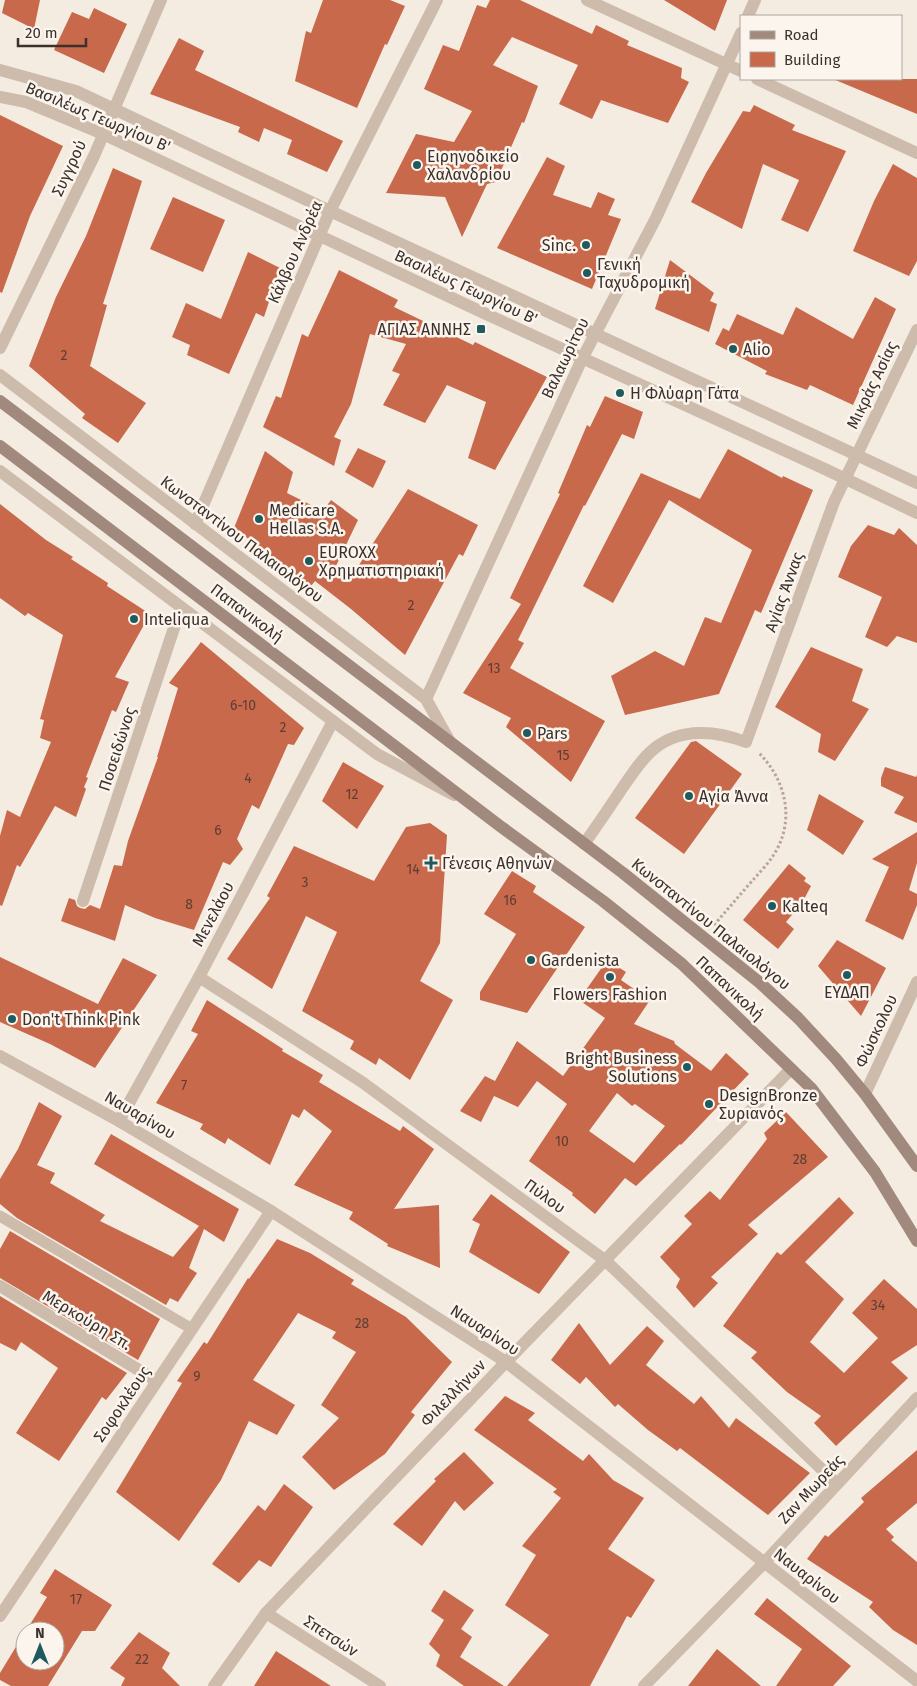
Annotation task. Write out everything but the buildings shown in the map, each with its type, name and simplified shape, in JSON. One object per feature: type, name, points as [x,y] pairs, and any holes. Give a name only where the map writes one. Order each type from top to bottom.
[{"type":"main road","name":"Κωνσταντίνου Παλαιολόγου","points":[[0,401],[584,844],[759,982],[798,1018],[866,1094],[917,1166]]},
{"type":"main road","name":"Παπανικολή","points":[[0,446],[474,806],[603,900],[682,964],[811,1088],[863,1156],[917,1241]]},
{"type":"street","name":"Συγγρού","points":[[0,348],[94,156],[161,0]]},
{"type":"street","name":"Κάλβου Ανδρέα","points":[[195,524],[330,210],[437,0]]},
{"type":"street","points":[[587,0],[740,72]]},
{"type":"street","points":[[748,15],[755,0]]},
{"type":"street","name":"Βαλαωρίτου","points":[[426,699],[594,333],[656,218],[740,35]]},
{"type":"street","name":"Βασιλέως Γεωργίου Β'","points":[[0,70],[76,91],[917,483]]},
{"type":"street","points":[[758,80],[917,153]]},
{"type":"street","name":"Βασιλέως Γεωργίου Β'","points":[[0,97],[26,102],[103,134],[582,359],[917,513]]},
{"type":"street","name":"Μικράς Ασίας","points":[[856,455],[917,330]]},
{"type":"street","name":"Κωνσταντίνου Παλαιολόγου","points":[[0,375],[426,699],[450,742]]},
{"type":"street","name":"Αγίας Άννας","points":[[746,742],[834,502],[856,455]]},
{"type":"street","name":"Παπανικολή","points":[[0,471],[377,754],[474,806]]},
{"type":"street","name":"Ποσειδώνος","points":[[83,900],[181,607]]},
{"type":"street","name":"Μενελάου","points":[[119,1121],[199,977],[333,721]]},
{"type":"street","points":[[584,844],[637,767],[656,748],[679,736],[705,732],[730,736],[746,742]]},
{"type":"street","name":"Πύλου","points":[[199,977],[362,1082],[606,1261],[837,1484]]},
{"type":"street","name":"Φώσκολου","points":[[866,1094],[917,982]]},
{"type":"street","name":"Ναυαρίνου","points":[[0,1056],[119,1121],[271,1210],[506,1362],[917,1681]]},
{"type":"street","name":"Φιλελλήνων","points":[[214,1686],[266,1613],[506,1362],[792,1069]]},
{"type":"street","name":"Σοφοκλέους","points":[[0,1615],[271,1210]]},
{"type":"street","name":"Μερκούρη Σπ.","points":[[0,1286],[157,1381]]},
{"type":"street","name":"Ζαν Μωρεάς","points":[[644,1686],[764,1563],[917,1398]]},
{"type":"street","name":"Σπετσών","points":[[266,1613],[372,1684]]},
{"type":"lane","points":[[0,1216],[192,1329]]},
{"type":"path","points":[[704,937],[764,867],[776,851],[784,832],[787,812],[782,787],[770,764],[746,742]]},
{"type":"place","name":"Ειρηνοδικείο Χαλανδρίου","points":[[417,165]]},
{"type":"place","name":"Sinc.","points":[[586,245]]},
{"type":"place","name":"Γενική Ταχυδρομική","points":[[587,273]]},
{"type":"place","name":"ΑΓΙΑΣ ΑΝΝΗΣ","points":[[481,329]]},
{"type":"place","name":"Alio","points":[[733,349]]},
{"type":"place","name":"Η Φλύαρη Γάτα","points":[[620,393]]},
{"type":"place","name":"Medicare Hellas S.A.","points":[[259,519]]},
{"type":"place","name":"EUROXX Χρηματιστηριακή","points":[[309,561]]},
{"type":"place","name":"Inteliqua","points":[[134,619]]},
{"type":"place","name":"Pars","points":[[527,733]]},
{"type":"place","name":"Αγία Άννα","points":[[689,796]]},
{"type":"place","name":"Γένεσις Αθηνών","points":[[431,863]]},
{"type":"place","name":"Kalteq","points":[[772,906]]},
{"type":"place","name":"Gardenista","points":[[531,960]]},
{"type":"place","name":"ΕΥΔΑΠ","points":[[847,975]]},
{"type":"place","name":"Flowers Fashion","points":[[610,977]]},
{"type":"place","name":"Don't Think Pink","points":[[12,1019]]},
{"type":"place","name":"Bright Business Solutions","points":[[687,1067]]},
{"type":"place","name":"DesignBronze Συριανός","points":[[709,1104]]}]
